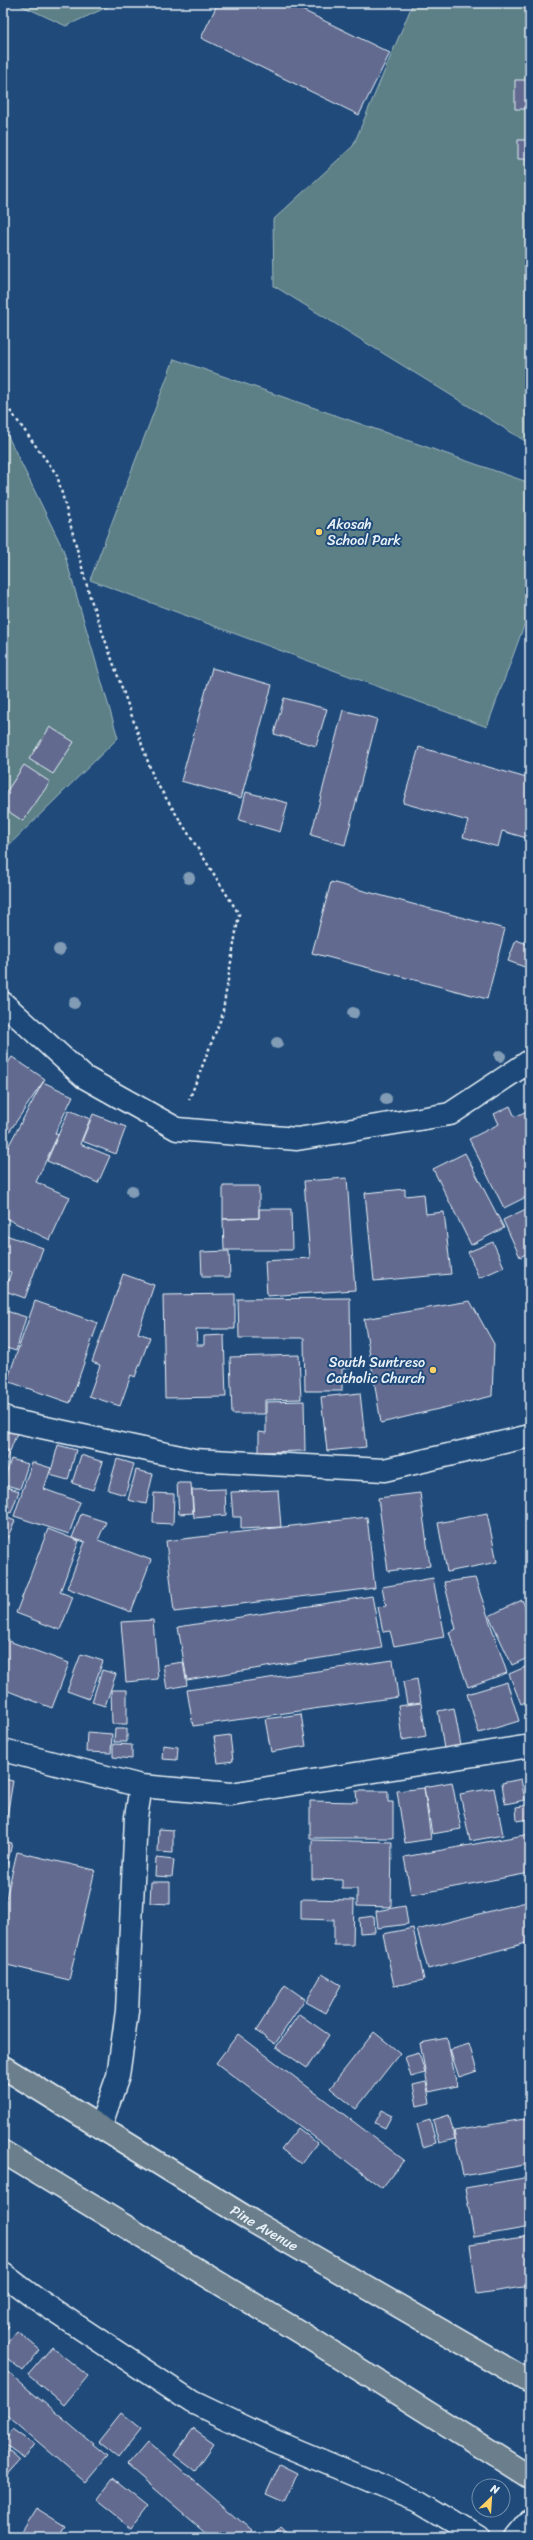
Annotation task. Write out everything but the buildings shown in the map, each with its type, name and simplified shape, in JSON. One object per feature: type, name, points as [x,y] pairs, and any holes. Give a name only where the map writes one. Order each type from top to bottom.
[{"type":"main road","name":"Pine Avenue","points":[[3,2067],[252,2221],[530,2382]]},
{"type":"main road","points":[[3,2152],[311,2339],[530,2476]]},
{"type":"street","points":[[3,1003],[84,1077],[177,1129],[297,1139],[450,1114],[530,1061]]},
{"type":"street","points":[[3,1416],[9,1420],[194,1460],[384,1470],[530,1436]]},
{"type":"street","points":[[3,1750],[140,1786],[231,1794],[530,1746]]},
{"type":"street","points":[[100,2127],[118,2076],[126,2011],[136,1817],[140,1786]]},
{"type":"street","points":[[3,2274],[32,2296],[192,2402],[272,2440],[420,2502],[478,2537]]},
{"type":"street","points":[[516,2537],[530,2520]]},
{"type":"path","points":[[3,401],[57,475],[90,597],[154,779],[239,914],[222,1016],[177,1129]]},
{"type":"green space","points":[[16,3],[116,3],[66,26]]},
{"type":"green space","points":[[413,3],[530,3],[530,444],[274,286],[273,220],[353,146]]},
{"type":"green space","name":"Akosah School Park","points":[[174,359],[530,483],[530,609],[487,727],[90,580]]},
{"type":"green space","points":[[3,426],[63,549],[118,738],[3,851]]},
{"type":"place","name":"Akosah School Park","points":[[319,532]]},
{"type":"place","name":"South Suntreso Catholic Church","points":[[433,1370]]}]
